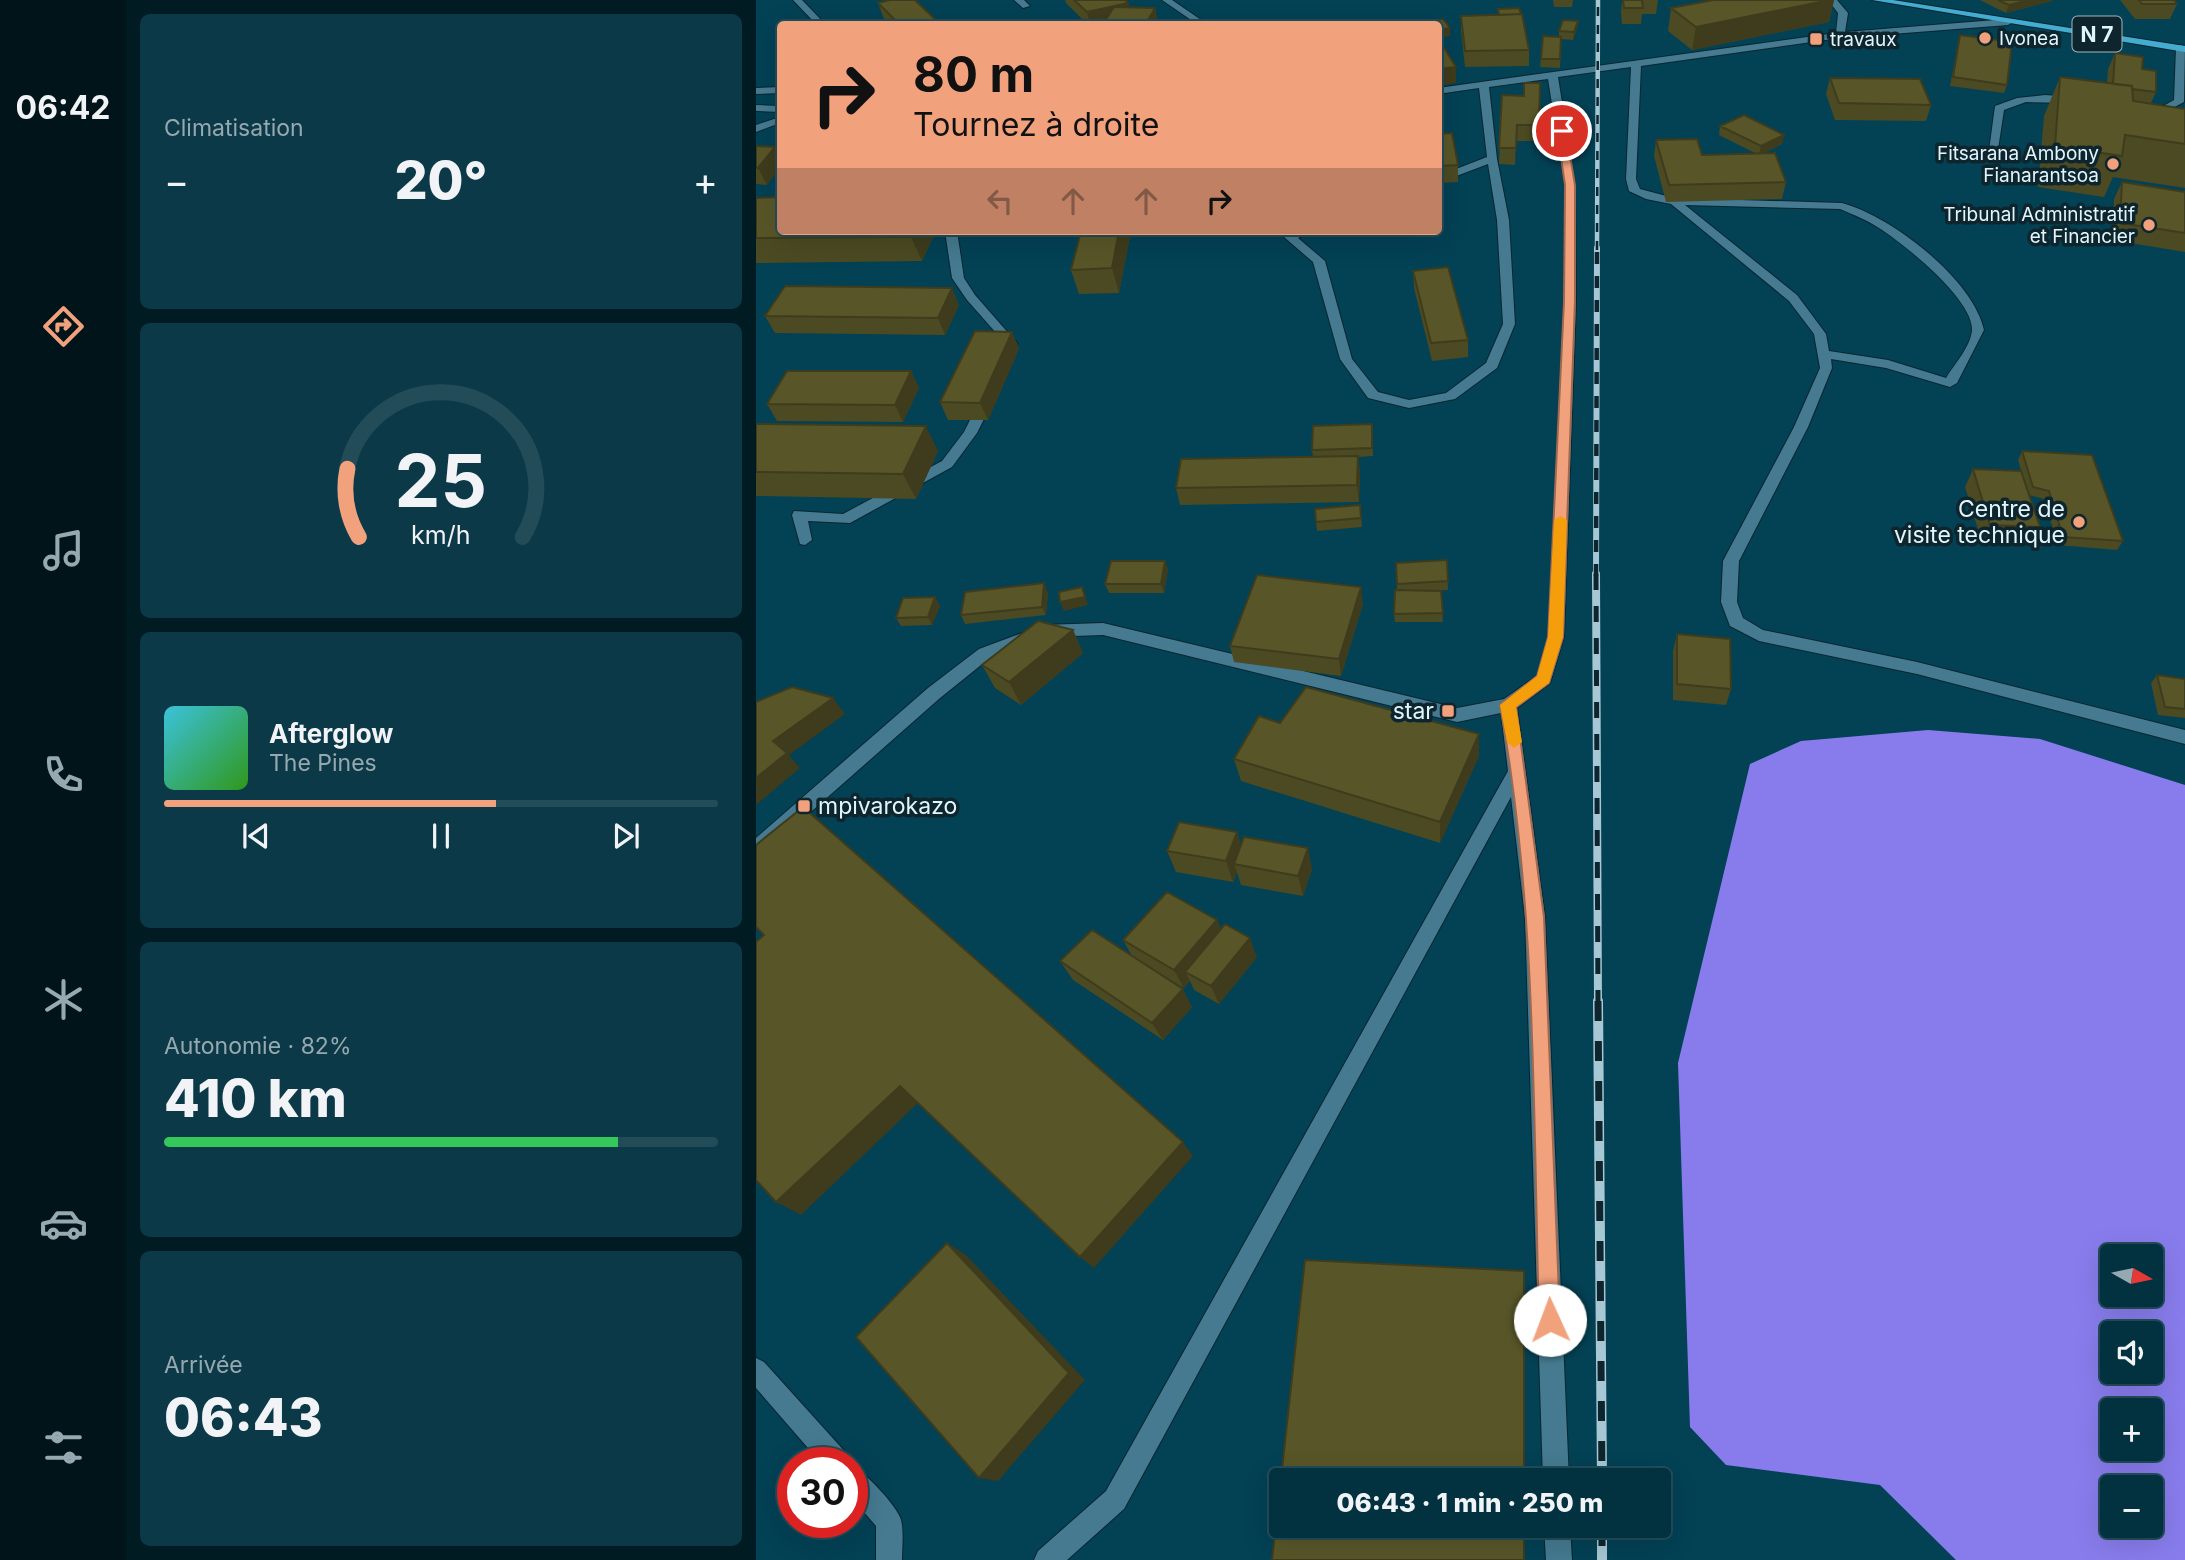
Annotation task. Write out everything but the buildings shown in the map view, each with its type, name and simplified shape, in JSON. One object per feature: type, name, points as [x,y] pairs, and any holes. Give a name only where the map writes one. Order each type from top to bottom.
[{"type":"main road","name":"N 7","points":[[1876,0],[2183,48]]},
{"type":"street","points":[[797,0],[818,21]]},
{"type":"street","points":[[1166,0],[1198,21]]},
{"type":"street","points":[[1832,0],[1843,13],[1840,35]]},
{"type":"street","points":[[1442,91],[1840,35],[2008,22]]},
{"type":"street","points":[[2136,106],[2167,108],[2179,102],[2183,48]]},
{"type":"street","points":[[1636,65],[1631,179],[1636,191],[1650,198],[1674,201],[1842,206],[1862,213],[1889,229],[1959,291],[1975,315],[1978,331],[1950,383],[1888,364],[1824,354]]},
{"type":"street","points":[[756,849],[934,693],[985,653],[1043,632],[1103,629],[1457,715],[1508,705],[1544,679],[1556,637],[1570,301],[1570,185],[1553,77]]},
{"type":"street","points":[[1295,235],[1290,237],[1319,261],[1346,359],[1373,395],[1409,404],[1450,396],[1492,365],[1508,324],[1503,220],[1483,86]]},
{"type":"street","points":[[756,91],[777,90]]},
{"type":"street","points":[[1992,156],[1999,108],[2013,100],[2036,97],[2087,101]]},
{"type":"street","points":[[756,108],[777,109]]},
{"type":"street","points":[[756,129],[777,121]]},
{"type":"street","points":[[1442,178],[1492,159]]},
{"type":"street","points":[[1674,201],[1793,298],[1820,334],[1824,354],[1826,368],[1801,426],[1731,561],[1729,602],[1736,622],[1759,635],[1917,668],[2185,737]]},
{"type":"street","points":[[953,235],[956,244],[955,270],[971,298],[1011,343],[1002,364]]},
{"type":"street","points":[[805,540],[799,515],[845,519],[947,464],[970,433],[994,384]]},
{"type":"street","points":[[1508,705],[1535,917],[1556,1468]]},
{"type":"street","points":[[1047,1560],[1115,1500],[1518,768]]},
{"type":"street","points":[[756,1370],[824,1447]]},
{"type":"street","points":[[868,1497],[889,1521],[889,1560]]},
{"type":"street","points":[[1558,1538],[1559,1560]]},
{"type":"shaded area","points":[[1928,730],[2040,739],[2185,785],[2185,1560],[1956,1560],[1880,1485],[1726,1465],[1690,1427],[1678,1063],[1750,764],[1801,741]]},
{"type":"railway","points":[[1597,250],[1598,0]]},
{"type":"railway","points":[[1596,575],[1597,248]]},
{"type":"railway","points":[[1596,575],[1598,1003]]},
{"type":"railway","points":[[1598,1001],[1602,1468]]},
{"type":"railway","points":[[1602,1538],[1602,1560]]},
{"type":"slow traffic","points":[[1514,742],[1508,705],[1544,679],[1556,637],[1561,520]]},
{"type":"place","name":"Ivonea","points":[[1985,38]]},
{"type":"place","name":"travaux","points":[[1816,39]]},
{"type":"place","name":"Fitsarana Ambony Fianarantsoa","points":[[2113,164]]},
{"type":"place","name":"Tribunal Administratif et Financier","points":[[2149,225]]},
{"type":"place","name":"Centre de visite technique","points":[[2079,522]]},
{"type":"place","name":"star","points":[[1448,711]]},
{"type":"place","name":"mpivarokazo","points":[[804,806]]},
{"type":"route","points":[[1550,1320],[1535,917],[1508,705],[1544,679],[1556,637],[1570,301],[1570,185],[1562,131]]}]
